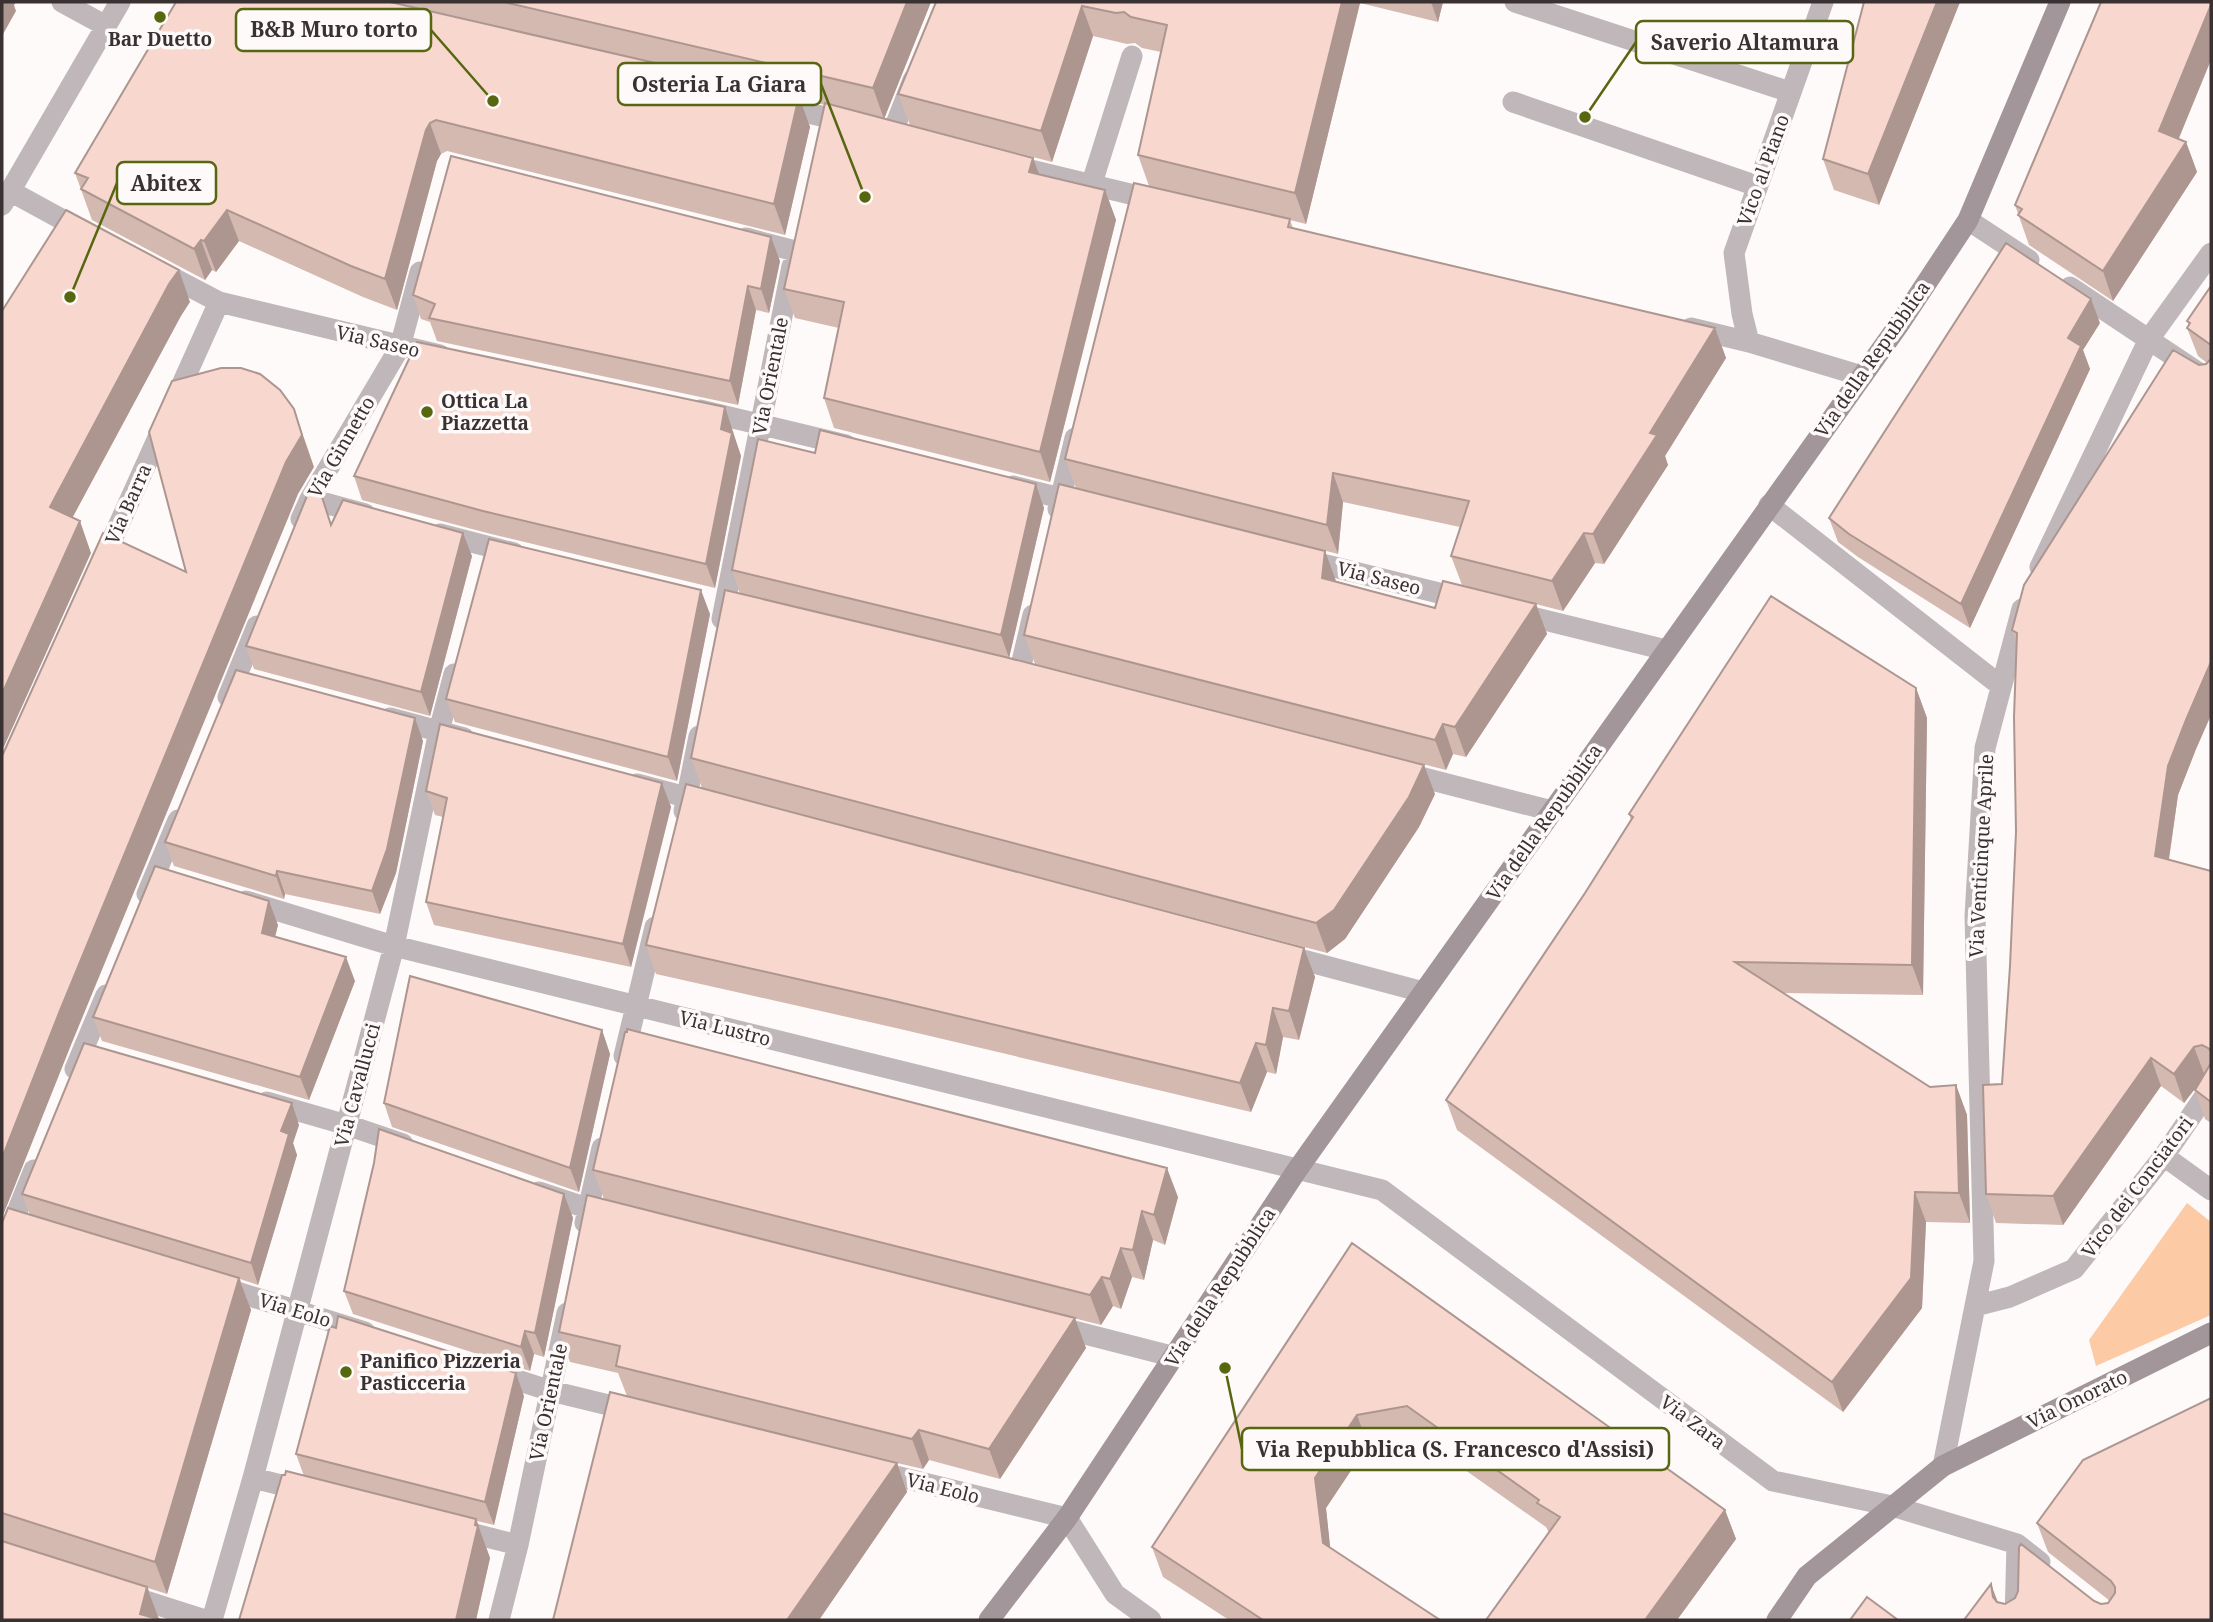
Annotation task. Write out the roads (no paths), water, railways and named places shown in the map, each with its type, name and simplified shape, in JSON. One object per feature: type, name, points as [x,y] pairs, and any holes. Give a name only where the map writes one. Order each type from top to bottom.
[{"type":"street","points":[[62,2],[106,26]]},
{"type":"street","points":[[106,243],[6,198],[120,2]]},
{"type":"street","points":[[1515,2],[1790,92]]},
{"type":"street","name":"Vico al Piano","points":[[1749,342],[1742,314],[1734,253],[1823,2]]},
{"type":"street","name":"Via della Repubblica","points":[[989,1620],[1067,1518],[1297,1170],[1861,376],[1968,220],[2060,2]]},
{"type":"street","points":[[1091,186],[1132,57]]},
{"type":"street","points":[[760,102],[824,124],[885,132],[921,62]]},
{"type":"street","points":[[1513,102],[1758,186]]},
{"type":"street","points":[[998,162],[1091,186],[1134,202],[1176,205]]},
{"type":"street","points":[[1968,220],[2211,381]]},
{"type":"street","name":"Via Orientale","points":[[718,643],[796,244],[729,234]]},
{"type":"street","name":"Via Venticinque Aprile","points":[[1943,1466],[1984,1261],[1975,916],[1985,747],[2029,589],[2149,339],[2211,253]]},
{"type":"street","name":"Via Ginnetto","points":[[294,537],[310,499],[400,347],[425,255]]},
{"type":"street","name":"Via Saseo","points":[[142,261],[219,302],[453,358]]},
{"type":"street","name":"Via Barra","points":[[93,580],[219,302]]},
{"type":"street","points":[[1669,323],[1749,342],[1861,376]]},
{"type":"street","points":[[681,406],[862,449]]},
{"type":"street","points":[[1054,525],[1080,419]]},
{"type":"street","points":[[993,481],[1101,508]]},
{"type":"street","points":[[310,499],[386,519]]},
{"type":"street","points":[[1769,505],[2001,686]]},
{"type":"street","points":[[425,530],[487,554],[528,556]]},
{"type":"street","name":"Via Saseo","points":[[1289,555],[1666,650]]},
{"type":"street","points":[[1019,674],[1038,593]]},
{"type":"street","points":[[221,714],[243,679],[262,614]]},
{"type":"street","name":"Via Cavallucci","points":[[212,1620],[253,1478],[394,946],[439,731],[460,652]]},
{"type":"street","points":[[371,713],[478,742]]},
{"type":"street","points":[[678,836],[702,720]]},
{"type":"street","points":[[1379,766],[1552,811]]},
{"type":"street","points":[[622,780],[714,804]]},
{"type":"street","points":[[140,911],[162,876],[186,800]]},
{"type":"street","name":"Via Lustro","points":[[222,894],[394,946],[1297,1170]]},
{"type":"street","points":[[620,1073],[661,901]]},
{"type":"street","points":[[1263,950],[1423,992]]},
{"type":"street","points":[[68,1086],[90,1051],[114,974]]},
{"type":"street","name":"Vico dei Conciatori","points":[[1975,1306],[2010,1297],[2074,1269],[2164,1156],[2211,1087]]},
{"type":"street","points":[[242,1094],[347,1125],[423,1152]]},
{"type":"street","points":[[580,1248],[607,1128]]},
{"type":"street","points":[[2,1249],[43,1149]]},
{"type":"street","points":[[2164,1156],[2211,1190]]},
{"type":"street","name":"Via Zara","points":[[1297,1170],[1382,1190],[1773,1481],[1892,1506],[2017,1544],[2060,1578]]},
{"type":"street","points":[[525,1187],[588,1209],[628,1219]]},
{"type":"street","points":[[12,1224],[38,1232]]},
{"type":"street","name":"Via Eolo","points":[[193,1279],[385,1338]]},
{"type":"street","name":"Via Orientale","points":[[499,1620],[572,1287]]},
{"type":"street","points":[[1028,1320],[1175,1357]]},
{"type":"street","name":"Via Onorato","points":[[1777,1620],[1807,1576],[1943,1466],[2211,1333]]},
{"type":"street","points":[[474,1366],[551,1391],[657,1417]]},
{"type":"street","name":"Via Eolo","points":[[855,1466],[1067,1518]]},
{"type":"street","points":[[253,1478],[319,1495]]},
{"type":"street","points":[[1067,1518],[1115,1594],[1151,1620]]},
{"type":"street","points":[[438,1525],[517,1545]]},
{"type":"street","points":[[2015,1620],[2017,1544]]},
{"type":"street","points":[[104,1588],[205,1620]]},
{"type":"place","name":"Bar Duetto","points":[[160,17]]},
{"type":"place","name":"B&B Muro torto","points":[[493,101]]},
{"type":"place","name":"Saverio Altamura","points":[[1585,117]]},
{"type":"place","name":"Osteria La Giara","points":[[865,197]]},
{"type":"place","name":"Abitex","points":[[70,297]]},
{"type":"place","name":"Ottica La Piazzetta","points":[[427,412]]},
{"type":"place","name":"Via Repubblica (S. Francesco d'Assisi)","points":[[1225,1368]]},
{"type":"place","name":"Panifico Pizzeria Pasticceria","points":[[346,1372]]}]
